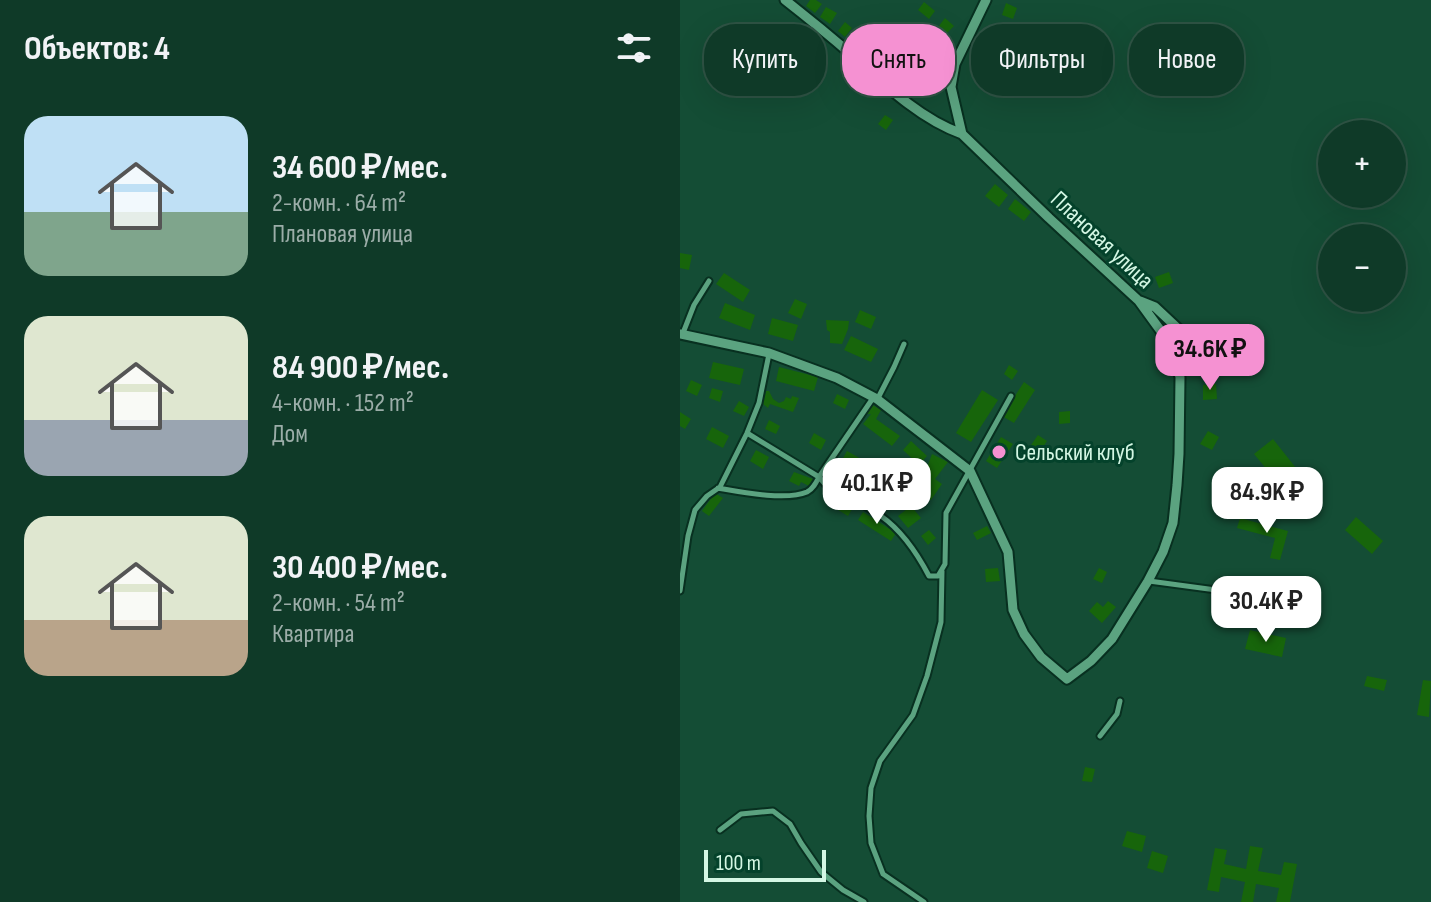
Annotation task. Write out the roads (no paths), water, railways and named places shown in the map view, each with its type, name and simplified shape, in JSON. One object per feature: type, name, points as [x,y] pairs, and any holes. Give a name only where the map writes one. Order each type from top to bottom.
[{"type":"street","name":"Плановая улица","points":[[785,0],[893,92],[944,128],[962,134],[1139,301],[1163,334],[1173,355],[1180,377],[1179,454],[1173,523],[1148,581],[1112,639],[1091,661],[1067,679],[1041,657],[1018,622],[1013,610],[1008,552],[970,471]]},
{"type":"street","points":[[962,134],[951,87],[955,64],[981,2]]},
{"type":"street","points":[[1139,301],[1155,307],[1187,337]]},
{"type":"street","points":[[681,334],[769,353],[837,378],[875,398],[970,471]]},
{"type":"lane","points":[[681,334],[709,281]]},
{"type":"lane","points":[[718,488],[781,496],[807,492],[814,487],[875,398],[904,344]]},
{"type":"lane","points":[[680,591],[695,510],[718,488],[747,433],[759,403],[769,353]]},
{"type":"lane","points":[[747,433],[881,516],[894,526],[929,576],[938,576],[945,564],[946,513],[1011,396]]},
{"type":"lane","points":[[924,902],[883,874],[871,843],[869,816],[871,788],[880,761],[913,715],[927,676],[941,622],[942,570]]},
{"type":"lane","points":[[1148,581],[1290,600]]},
{"type":"lane","points":[[1100,736],[1117,714],[1120,701]]},
{"type":"lane","points":[[720,830],[741,814],[773,811],[790,824],[821,872],[864,902]]},
{"type":"place","name":"Сельский клуб","points":[[999,452]]}]
